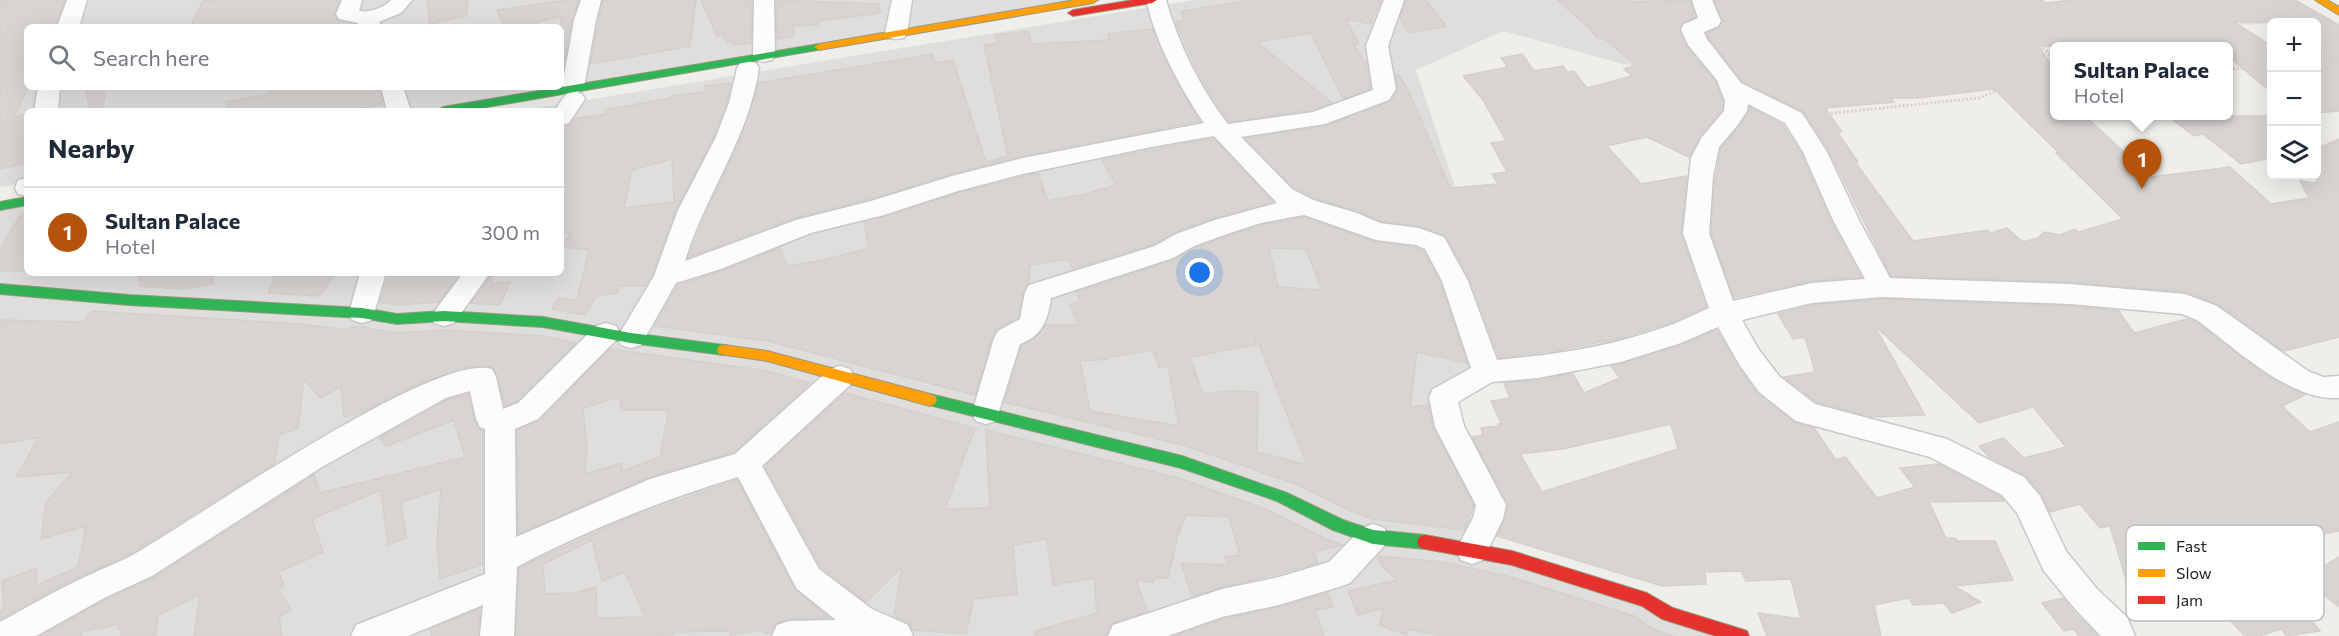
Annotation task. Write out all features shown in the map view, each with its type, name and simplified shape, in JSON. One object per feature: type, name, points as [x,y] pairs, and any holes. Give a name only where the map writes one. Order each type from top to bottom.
[{"type":"street","points":[[69,24],[77,0]]},
{"type":"street","points":[[352,0],[347,14],[369,23],[393,9],[402,0]]},
{"type":"street","points":[[569,101],[591,0]]},
{"type":"street","points":[[5,636],[95,587],[141,566],[312,458],[438,389],[482,377],[490,419],[500,423],[528,411],[619,336],[668,276],[681,233],[733,126],[756,62],[764,0]]},
{"type":"street","points":[[896,33],[902,0]]},
{"type":"street","points":[[523,108],[569,101],[1031,5],[1093,0]]},
{"type":"street","points":[[480,108],[569,101],[756,62],[1154,0],[1174,55],[1222,130],[1272,186],[1283,195],[1304,206],[1348,219],[1376,231],[1419,237],[1435,243],[1455,281],[1487,372]]},
{"type":"street","points":[[668,276],[712,262],[805,226],[875,209],[952,184],[1033,163],[1222,130],[1317,118],[1381,95],[1385,89],[1377,46],[1394,0]]},
{"type":"street","points":[[2320,0],[2339,12]]},
{"type":"street","points":[[1705,4],[1710,21],[1692,29],[1696,40],[1732,87],[1738,107],[1734,116],[1711,140],[1702,160],[1699,221],[1696,233],[1725,313],[1749,357],[1769,384],[1806,413],[1937,447],[2013,486],[2029,505],[2055,561],[2086,599],[2115,627],[2118,636]]},
{"type":"street","points":[[1732,87],[1794,118],[1815,152],[1846,220],[1882,287]]},
{"type":"street","points":[[46,108],[49,90]]},
{"type":"street","points":[[393,90],[398,108]]},
{"type":"street","points":[[0,192],[24,188]]},
{"type":"street","points":[[0,206],[24,202]]},
{"type":"street","points":[[986,413],[1008,338],[1025,333],[1033,323],[1038,292],[1164,252],[1185,240],[1258,215],[1304,206]]},
{"type":"street","points":[[362,313],[373,276]]},
{"type":"street","points":[[444,316],[475,276]]},
{"type":"street","points":[[1472,550],[1488,519],[1491,505],[1450,427],[1443,397],[1487,372],[1538,367],[1621,351],[1671,336],[1725,313],[1758,308],[1812,293],[1882,287],[2070,294],[2185,304],[2207,313],[2298,379],[2322,388],[2339,387]]},
{"type":"street","points":[[0,289],[140,301],[362,313],[396,319],[444,316],[543,322],[619,336],[767,356],[840,377],[1182,462],[1281,497],[1338,525],[1373,537],[1472,550],[1571,575],[1647,600],[1668,614],[1741,636]]},
{"type":"street","points":[[368,636],[432,612],[501,571],[547,536],[661,488],[745,463],[840,377]]},
{"type":"street","points":[[496,636],[501,571],[500,423]]},
{"type":"street","points":[[745,463],[808,579],[860,619],[890,633]]},
{"type":"street","points":[[1125,636],[1222,603],[1279,591],[1339,573],[1373,537]]},
{"type":"street","points":[[789,636],[890,633]]},
{"type":"path","points":[[2050,55],[2028,29],[2110,23],[2135,16],[2142,20],[2174,24],[2272,21],[2305,0]]},
{"type":"path","points":[[1705,4],[1756,26],[1771,26],[1815,36],[1844,46],[1904,57],[1976,56],[2016,65],[2050,68]]},
{"type":"path","points":[[2321,64],[2339,62]]},
{"type":"path","points":[[2233,69],[2267,67]]},
{"type":"path","points":[[1794,118],[1979,98],[2009,87],[2050,77]]},
{"type":"shaded area","points":[[0,0],[1080,0],[564,86],[564,24],[24,24],[24,90],[537,90],[441,108],[24,108],[24,183],[0,187]]},
{"type":"shaded area","points":[[1194,0],[1698,0],[1699,52],[1647,66],[1623,64],[1503,31],[1416,70],[1478,256],[1447,261],[1479,369],[1448,389],[1493,505],[1474,552],[1732,636],[0,636],[0,207],[24,203],[24,276],[564,276],[564,108],[537,108]]},
{"type":"building","points":[[0,0],[65,0],[56,24],[24,24],[24,90],[27,90],[14,117],[24,115],[24,164],[0,169]]},
{"type":"building","points":[[340,0],[334,15],[339,21],[354,24],[192,24],[203,1]]},
{"type":"building","points":[[427,0],[468,0],[466,16],[430,24]]},
{"type":"building","points":[[579,0],[572,20],[564,63],[564,24],[561,24],[561,16],[533,24],[503,24],[497,10]]},
{"type":"building","points":[[603,0],[696,0],[690,46],[590,64]]},
{"type":"building","points":[[701,0],[752,0],[751,43],[734,45],[734,42],[727,43],[723,35],[717,36]]},
{"type":"building","points":[[776,0],[879,4],[880,13],[818,21],[817,25],[793,26],[794,36],[777,39]]},
{"type":"building","points":[[1253,0],[1381,0],[1371,24],[1346,19],[1359,44],[1353,44],[1366,63],[1370,89],[1343,99],[1311,33],[1257,42],[1332,103],[1312,110],[1229,122],[1201,79],[1176,22],[1184,21],[1181,11]]},
{"type":"building","points":[[1406,0],[1426,0],[1446,26],[1409,33],[1400,19]]},
{"type":"building","points":[[1558,0],[1630,0],[1631,2],[1690,0],[1695,17],[1683,22],[1679,30],[1686,46],[1715,81],[1723,101],[1722,110],[1700,136],[1689,157],[1647,137],[1607,146],[1641,184],[1687,176],[1681,234],[1706,307],[1667,324],[1621,338],[1559,350],[1499,358],[1470,280],[1446,236],[1419,226],[1381,221],[1358,211],[1314,198],[1293,187],[1246,139],[1325,126],[1349,117],[1355,122],[1352,116],[1391,101],[1398,90],[1395,74],[1398,74],[1409,91],[1450,188],[1498,184],[1492,174],[1507,172],[1491,143],[1506,141],[1483,100],[1463,76],[1508,67],[1501,58],[1522,54],[1534,71],[1563,66],[1567,72],[1574,71],[1587,88],[1632,76],[1624,69],[1636,65],[1603,38],[1597,38]]},
{"type":"building","points":[[1714,0],[2042,0],[2046,3],[2073,0],[2295,0],[2339,25],[2339,111],[2321,113],[2321,18],[2267,18],[2267,22],[2234,22],[2267,43],[2267,89],[2233,60],[2233,42],[2050,42],[2050,46],[2039,46],[2050,64],[2050,120],[2089,120],[2151,177],[2230,167],[2271,204],[2309,198],[2300,181],[2316,183],[2316,180],[2321,180],[2321,147],[2339,139],[2339,337],[2284,351],[2218,304],[2185,292],[2070,282],[1891,276],[1829,151],[1804,112],[1742,81],[1707,33],[1719,28],[1723,22]],"holes":[[[1994,89],[2123,219],[2079,232],[2075,229],[2060,235],[2044,232],[2038,238],[2023,242],[2007,228],[1991,233],[1988,230],[1913,241],[1855,162],[1858,162],[1837,132],[1842,132],[1825,108],[1894,102],[1891,98],[1918,98]]]},
{"type":"building","points":[[1153,29],[1175,80],[1200,121],[1023,156],[951,174],[870,199],[795,218],[689,257],[739,143],[758,83],[933,54],[935,63],[953,60],[986,162],[1008,156],[984,45],[997,43],[995,35],[1028,31],[1032,44],[1109,40],[1108,34]]},
{"type":"building","points":[[731,83],[727,102],[714,136],[676,209],[646,286],[619,286],[618,293],[596,296],[585,315],[552,309],[559,298],[577,300],[589,250],[564,247],[570,234],[564,234],[564,126],[570,125],[574,119],[605,114],[605,110],[671,98],[671,96],[704,92],[705,86]],"holes":[[[672,159],[674,202],[624,208],[632,170]]]},
{"type":"building","points":[[86,90],[104,90],[105,98],[102,108],[89,108]]},
{"type":"building","points":[[269,90],[380,90],[383,104],[365,108],[227,108],[226,102],[268,94]]},
{"type":"building","points":[[1750,107],[1783,125],[1801,153],[1831,221],[1861,277],[1812,281],[1734,298],[1711,233],[1715,176],[1721,148],[1739,127]]},
{"type":"building","points":[[2233,116],[2267,116],[2267,159],[2241,164],[2203,134],[2194,136],[2173,120],[2233,120]]},
{"type":"building","points":[[1213,138],[1273,202],[1214,218],[1175,232],[1154,244],[1072,269],[1069,259],[1030,265],[1029,283],[1023,292],[1018,318],[997,329],[992,337],[975,395],[768,341],[655,326],[678,285],[722,271],[780,248],[787,266],[824,260],[869,248],[864,222],[959,193],[1038,173],[1048,201],[1085,194],[1116,185],[1102,160]]},
{"type":"building","points":[[21,214],[24,214],[24,271],[0,271],[0,249]]},
{"type":"building","points":[[1304,217],[1375,242],[1415,247],[1423,251],[1440,282],[1467,363],[1417,352],[1410,407],[1428,405],[1433,428],[1474,505],[1464,530],[1373,519],[1351,511],[1296,484],[1183,445],[1004,402],[1022,346],[1035,338],[1046,325],[1078,325],[1070,304],[1080,302],[1077,292],[1174,260],[1195,248],[1262,225]],"holes":[[[1269,248],[1306,249],[1322,290],[1278,287]],[[1255,334],[1307,465],[1257,452],[1258,392],[1232,391],[1203,394],[1190,357],[1256,345]],[[1153,350],[1159,368],[1168,366],[1179,426],[1090,411],[1080,361],[1109,359],[1109,357]]]},
{"type":"building","points":[[139,276],[212,276],[213,284],[183,289],[140,286]]},
{"type":"building","points":[[275,276],[334,276],[319,296],[268,293]]},
{"type":"building","points":[[389,276],[458,276],[439,302],[397,305],[380,302]]},
{"type":"building","points":[[490,276],[492,284],[510,282],[500,305],[471,303]]},
{"type":"building","points":[[1882,299],[2070,306],[2119,311],[2134,333],[2187,319],[2196,322],[2263,373],[2305,395],[2282,406],[2310,432],[2339,422],[2339,531],[2324,534],[2324,525],[2126,525],[2126,579],[2110,526],[2100,528],[2080,504],[2050,512],[2042,495],[2026,476],[1989,457],[1979,446],[2003,438],[2024,458],[2066,447],[2033,407],[1979,423],[1874,325],[1925,415],[1872,417],[1816,402],[1784,377],[1815,372],[1805,337],[1793,339],[1778,314],[1812,305]]},
{"type":"building","points":[[92,311],[300,324],[347,330],[350,327],[362,327],[397,333],[444,330],[543,336],[576,343],[517,401],[505,406],[498,377],[492,367],[462,368],[419,384],[360,413],[344,417],[341,386],[320,398],[304,379],[298,429],[280,434],[274,464],[130,554],[62,585],[0,619],[0,611],[4,609],[2,581],[36,568],[37,585],[78,567],[86,526],[41,539],[46,503],[72,472],[16,477],[39,437],[0,444],[0,320],[83,322]]},
{"type":"building","points":[[1717,330],[1737,365],[1757,393],[1795,423],[1814,428],[1836,460],[1845,457],[1877,498],[1915,487],[1900,468],[1939,464],[2001,497],[2004,501],[1929,502],[1946,538],[1955,538],[1957,541],[1995,541],[2013,580],[1954,586],[1981,602],[1952,613],[1944,603],[1913,605],[1909,598],[1874,605],[1881,636],[1767,636],[1758,613],[1801,619],[1791,579],[1746,581],[1741,571],[1705,572],[1706,584],[1662,586],[1497,536],[1505,519],[1508,504],[1472,437],[1483,435],[1481,428],[1499,426],[1498,424],[1501,423],[1491,401],[1510,398],[1504,383],[1573,374],[1584,393],[1620,378],[1611,366],[1682,345]],"holes":[[[1671,424],[1678,449],[1542,492],[1520,454],[1563,449]]]},
{"type":"building","points":[[610,349],[767,371],[810,383],[734,452],[649,477],[518,534],[517,430],[540,421]],"holes":[[[619,397],[622,410],[669,410],[660,457],[622,471],[622,463],[585,474],[587,447],[583,408]]]},
{"type":"building","points":[[845,393],[975,428],[945,509],[990,508],[986,430],[1179,478],[1268,510],[1343,545],[1314,552],[1318,563],[1192,596],[1181,563],[1228,565],[1225,557],[1240,555],[1229,517],[1186,515],[1178,535],[1168,578],[1155,578],[1153,583],[1136,580],[1147,611],[1112,623],[1106,636],[1036,636],[1035,631],[1097,613],[1094,578],[1053,585],[1047,539],[1013,545],[1017,594],[974,599],[966,634],[913,630],[909,623],[894,616],[902,566],[866,602],[821,567],[765,466]]},
{"type":"building","points":[[468,394],[474,420],[478,428],[483,431],[483,564],[440,579],[437,543],[441,489],[401,502],[406,538],[388,545],[381,490],[312,519],[323,552],[279,572],[284,586],[278,589],[291,610],[279,617],[282,636],[194,636],[200,595],[158,615],[156,636],[121,636],[122,628],[118,629],[119,624],[82,632],[81,636],[41,636],[107,599],[153,578],[314,475],[320,493],[465,457],[454,420],[386,446],[379,438],[447,400]]},
{"type":"building","points":[[737,480],[795,590],[830,618],[788,619],[776,623],[771,633],[764,634],[764,630],[730,635],[730,631],[674,632],[673,635],[649,636],[516,636],[519,568],[626,519]],"holes":[[[592,540],[602,581],[625,572],[645,617],[597,618],[596,587],[573,593],[545,594],[543,564]]]},
{"type":"building","points":[[1378,556],[1443,562],[1511,577],[1634,616],[1653,629],[1674,636],[1444,636],[1405,629],[1407,635],[1379,625],[1384,608],[1358,615],[1348,591],[1397,580],[1381,565]]},
{"type":"building","points":[[2339,557],[2339,607],[2324,595],[2324,566]]},
{"type":"building","points":[[1328,593],[1333,607],[1315,610],[1324,636],[1175,636],[1223,619],[1280,607]]},
{"type":"building","points":[[2063,598],[2098,636],[2079,636],[2074,629],[2064,631],[2042,603]]},
{"type":"building","points":[[480,609],[478,636],[432,636],[430,629]]},
{"type":"building","points":[[2231,621],[2312,621],[2320,631],[2287,636],[2281,629],[2259,636],[2245,636]]},
{"type":"traffic: fast","points":[[461,108],[819,47]]},
{"type":"traffic: fast","points":[[0,206],[24,202]]},
{"type":"traffic: fast","points":[[0,289],[129,300],[362,313],[397,319],[444,316],[543,322],[631,338],[724,350]]},
{"type":"traffic: fast","points":[[930,400],[1182,462],[1282,497],[1338,525],[1373,537],[1425,542]]},
{"type":"traffic: slow","points":[[819,47],[1093,0]]},
{"type":"traffic: slow","points":[[2320,0],[2339,12]]},
{"type":"traffic: slow","points":[[724,350],[767,356],[930,400]]},
{"type":"traffic: jam","points":[[1073,13],[1152,0]]},
{"type":"traffic: jam","points":[[1425,542],[1512,558],[1647,600],[1668,614],[1741,636]]},
{"type":"place","name":"Sultan Palace","points":[[2142,189]]}]
